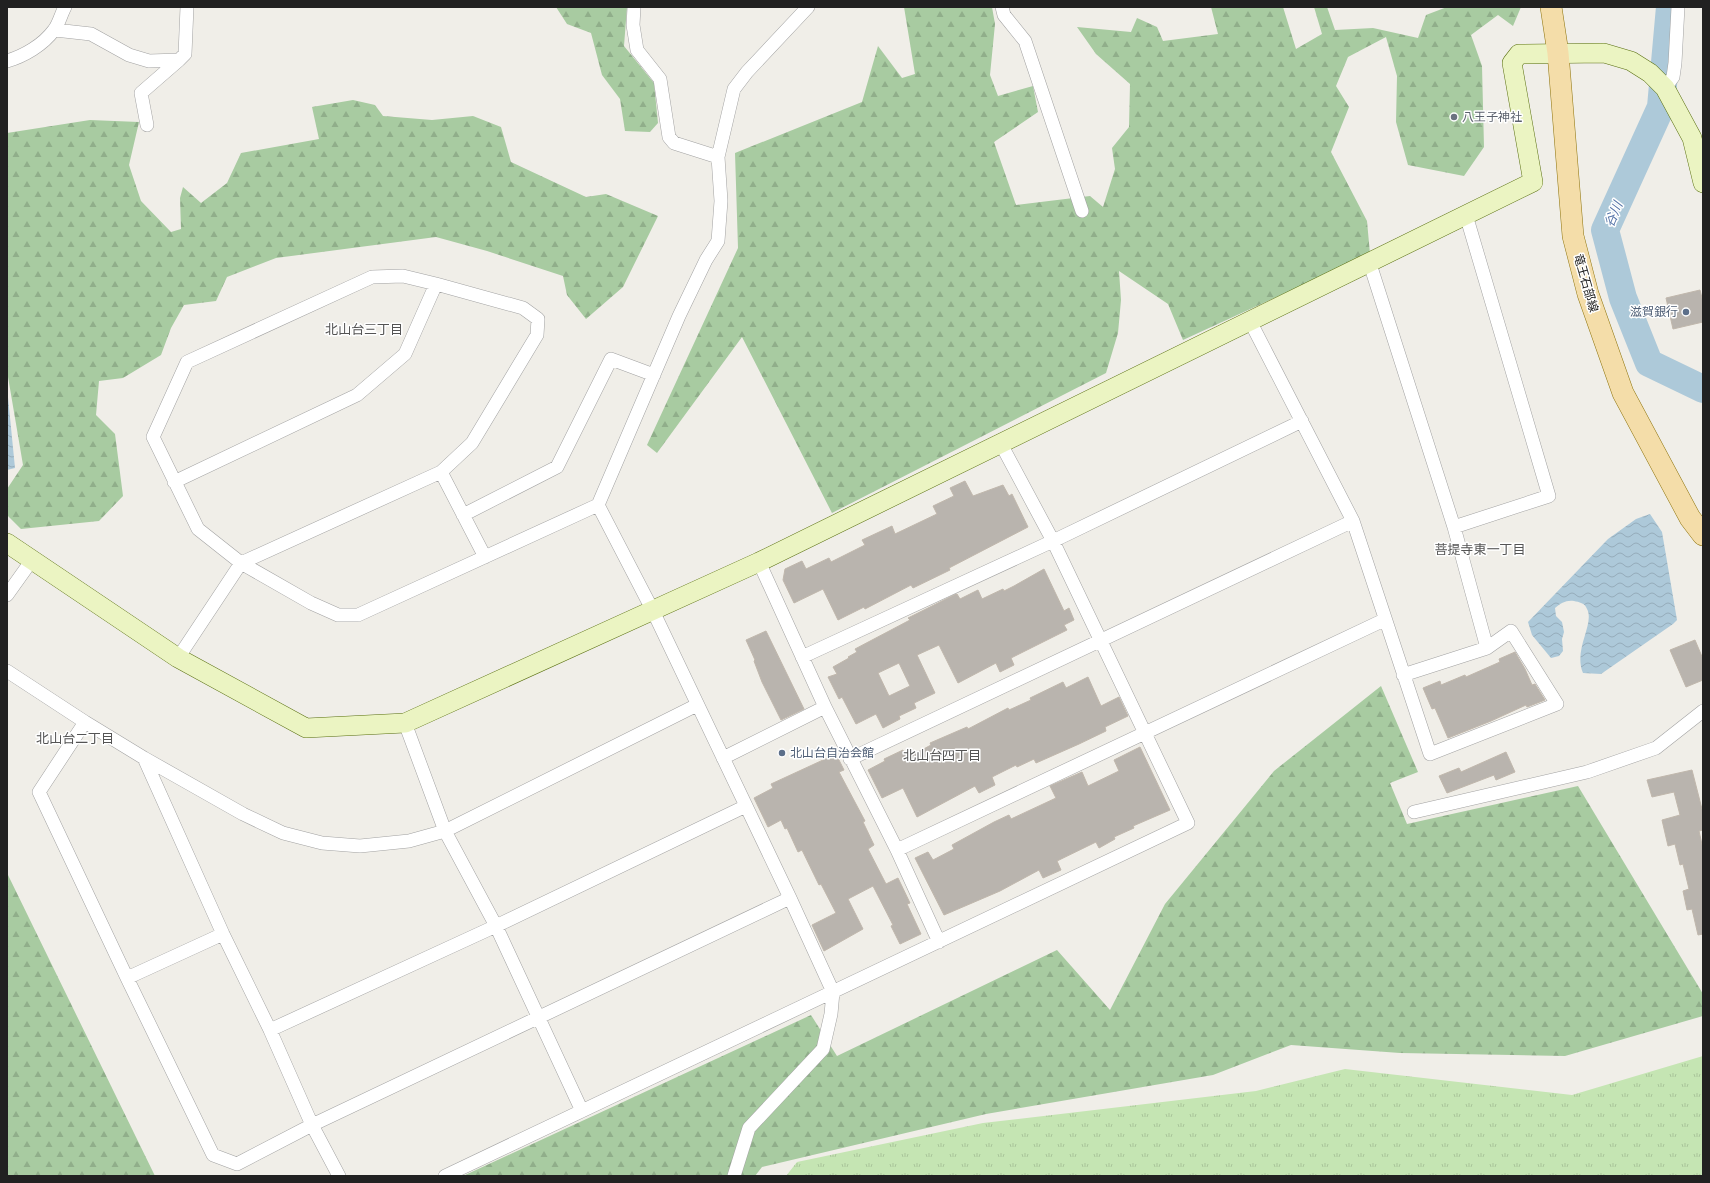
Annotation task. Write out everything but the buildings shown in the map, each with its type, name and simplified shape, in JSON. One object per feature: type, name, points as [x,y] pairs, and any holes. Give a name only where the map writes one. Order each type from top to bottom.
[{"type":"main road","name":"竜王石部線","points":[[1551,7],[1558,53],[1574,236],[1588,294],[1623,393],[1690,518],[1703,535]]},
{"type":"street","points":[[7,61],[20,57],[40,44],[55,30],[65,7]]},
{"type":"street","points":[[147,125],[141,93],[185,54],[187,7]]},
{"type":"street","points":[[634,7],[633,25],[637,50],[660,79],[669,137],[674,143],[718,157]]},
{"type":"street","points":[[178,658],[241,563],[441,472],[472,443],[537,335],[538,319],[523,308],[436,284],[404,276],[372,277],[187,362],[153,437],[198,529],[241,563],[311,604],[338,615],[358,615],[598,505],[702,267],[718,241],[721,201],[718,157],[734,89],[747,72],[808,7]]},
{"type":"street","points":[[1002,7],[1004,15],[1025,41],[1082,211]]},
{"type":"street","points":[[1665,88],[1673,78],[1678,7]]},
{"type":"street","points":[[55,30],[91,34],[129,55],[149,61],[179,60]]},
{"type":"street","points":[[7,544],[178,658],[306,728],[405,723],[759,562],[1001,444],[1369,261],[1533,182],[1512,63],[1519,54],[1604,53],[1630,61],[1650,73],[1665,88],[1697,137],[1703,183]]},
{"type":"street","points":[[1454,527],[1549,496],[1466,215]]},
{"type":"street","points":[[1369,261],[1454,527],[1487,648]]},
{"type":"street","points":[[174,482],[356,395],[406,354],[436,284]]},
{"type":"street","points":[[1250,321],[1352,521],[1384,620],[1430,754],[1558,704],[1511,631],[1487,648],[1403,675]]},
{"type":"street","points":[[463,515],[557,468],[611,359],[654,376]]},
{"type":"street","points":[[802,657],[1053,541],[1302,421]]},
{"type":"street","points":[[445,1176],[1188,823],[1146,732],[1053,541],[1001,444]]},
{"type":"street","points":[[441,472],[485,557]]},
{"type":"street","points":[[598,505],[653,611],[790,898],[833,992],[831,1014],[823,1049],[749,1128],[734,1176]]},
{"type":"street","points":[[850,759],[1352,521]]},
{"type":"street","points":[[7,595],[32,560]]},
{"type":"street","points":[[759,562],[825,707],[896,850],[939,942]]},
{"type":"street","points":[[896,850],[1384,620]]},
{"type":"street","points":[[7,671],[84,722],[243,814],[283,833],[322,843],[360,846],[410,842],[444,831],[697,705]]},
{"type":"street","points":[[723,758],[825,707]]},
{"type":"street","points":[[1414,812],[1587,772],[1656,748],[1703,711]]},
{"type":"street","points":[[84,722],[39,792],[213,1155],[237,1164],[312,1125],[790,898]]},
{"type":"street","points":[[405,723],[444,831],[496,926],[582,1111]]},
{"type":"street","points":[[144,758],[223,934],[270,1030],[312,1125],[339,1176]]},
{"type":"street","points":[[270,1030],[496,926],[746,806]]},
{"type":"street","points":[[127,978],[223,934]]},
{"type":"green space","points":[[556,7],[627,7],[624,46],[654,83],[658,123],[650,132],[625,131],[620,99],[602,75],[591,33],[567,24]]},
{"type":"green space","points":[[904,7],[992,7],[995,24],[990,75],[998,96],[1033,86],[1038,112],[994,142],[1016,205],[1090,196],[1103,207],[1115,169],[1112,148],[1129,127],[1130,84],[1096,54],[1077,27],[1131,32],[1137,18],[1157,27],[1163,41],[1218,34],[1211,7],[1283,7],[1296,49],[1322,34],[1314,7],[1327,7],[1335,30],[1373,28],[1418,38],[1426,15],[1447,7],[1521,7],[1513,26],[1498,15],[1471,35],[1482,66],[1484,147],[1464,176],[1408,165],[1396,122],[1397,76],[1386,37],[1348,57],[1336,86],[1349,107],[1331,152],[1367,221],[1370,254],[1183,340],[1168,304],[1119,271],[1121,300],[1118,333],[1106,373],[832,513],[742,337],[657,453],[647,445],[738,248],[735,153],[862,102],[878,46],[902,78],[915,74]]},
{"type":"green space","points":[[353,100],[375,105],[383,116],[432,120],[473,116],[501,127],[511,162],[586,197],[606,194],[658,216],[623,287],[586,319],[567,295],[563,276],[487,251],[436,237],[276,258],[227,277],[216,301],[184,305],[171,328],[161,355],[123,378],[99,381],[96,415],[115,434],[123,496],[99,521],[21,529],[7,515],[7,489],[23,465],[7,371],[7,133],[90,120],[139,122],[129,165],[141,201],[171,232],[181,229],[180,198],[183,187],[201,203],[227,183],[241,153],[319,139],[312,107]]},
{"type":"green space","points":[[1381,686],[1418,772],[1390,783],[1407,824],[1578,786],[1703,994],[1703,1016],[1565,1056],[1400,1053],[1291,1045],[1213,1075],[986,1114],[762,1167],[755,1176],[463,1176],[811,1015],[837,1056],[1057,950],[1110,1010],[1165,904],[1274,771]]},
{"type":"green space","points":[[8,875],[155,1176],[7,1176]]},
{"type":"green space","points":[[1703,1056],[1703,1176],[786,1176],[797,1162],[983,1123],[1256,1091],[1345,1069],[1572,1095]]},
{"type":"water","points":[[7,387],[15,468],[7,470]]},
{"type":"water","points":[[1650,514],[1662,532],[1677,620],[1601,674],[1583,673],[1581,655],[1589,615],[1586,607],[1580,602],[1566,601],[1555,608],[1556,616],[1562,622],[1564,632],[1562,639],[1563,651],[1559,656],[1551,658],[1532,635],[1528,622],[1608,539],[1636,519]]},
{"type":"waterway","name":"谷川","points":[[1670,7],[1661,107],[1605,230],[1623,298],[1649,363],[1703,389]]},
{"type":"place","name":"八王子神社","points":[[1454,117]]},
{"type":"place","name":"滋賀銀行","points":[[1686,312]]},
{"type":"place","name":"北山台自治会館","points":[[782,753]]},
{"type":"district","name":"北山台三丁目","points":[[364,329]]},
{"type":"district","name":"菩提寺東一丁目","points":[[1480,549]]},
{"type":"district","name":"北山台二丁目","points":[[75,738]]},
{"type":"district","name":"北山台四丁目","points":[[942,755]]}]
